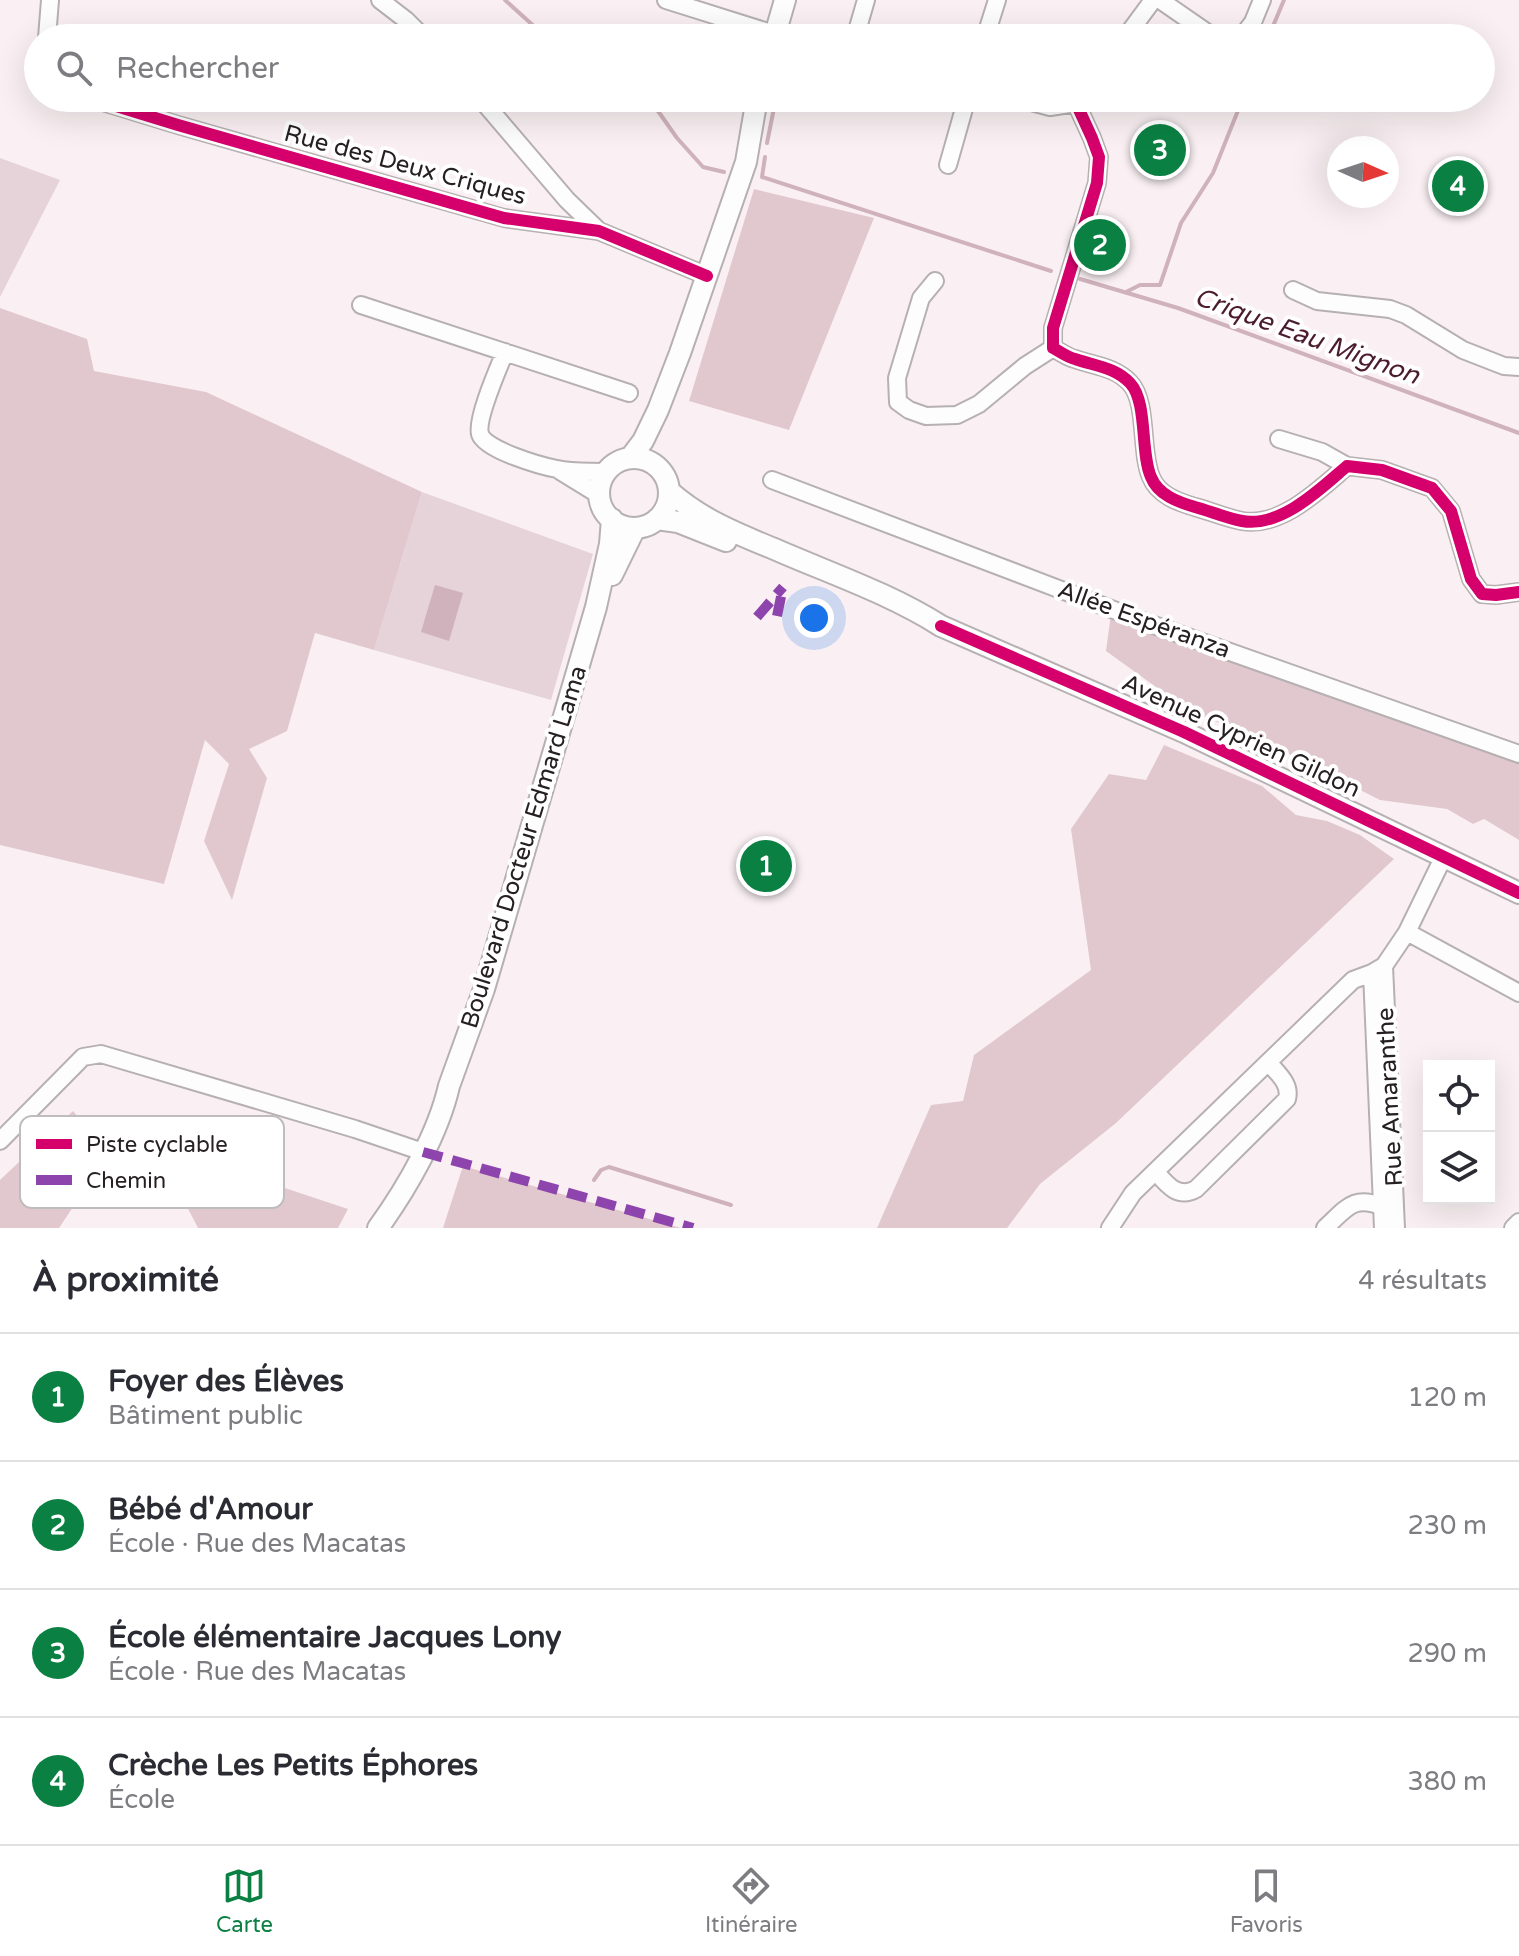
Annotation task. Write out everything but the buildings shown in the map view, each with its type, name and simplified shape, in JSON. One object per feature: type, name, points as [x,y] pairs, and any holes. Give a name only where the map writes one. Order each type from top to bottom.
[{"type":"street","points":[[48,24],[50,0]]},
{"type":"street","points":[[380,0],[410,24]]},
{"type":"street","points":[[666,0],[739,24]]},
{"type":"street","points":[[781,24],[785,0]]},
{"type":"street","points":[[859,24],[866,0]]},
{"type":"street","points":[[989,24],[997,0]]},
{"type":"street","points":[[1135,24],[1153,0]]},
{"type":"street","points":[[1160,0],[1195,24]]},
{"type":"street","points":[[1252,24],[1262,0]]},
{"type":"street","name":"Rue des Deux Criques","points":[[136,112],[504,218],[599,231],[707,276]]},
{"type":"street","name":"Rue des Deux Criques","points":[[492,112],[567,200],[599,231]]},
{"type":"street","points":[[630,458],[643,441],[658,410],[680,353],[746,162],[755,112]]},
{"type":"street","points":[[948,165],[963,112]]},
{"type":"street","points":[[1053,348],[1053,328],[1097,183],[1099,157],[1082,112]]},
{"type":"street","points":[[554,226],[567,200]]},
{"type":"street","points":[[935,281],[921,298],[897,378],[898,402],[909,410],[926,416],[957,415],[979,404],[1025,366],[1053,348]]},
{"type":"street","points":[[1293,290],[1317,301],[1398,312],[1463,350],[1504,366],[1519,367]]},
{"type":"street","points":[[361,305],[629,393]]},
{"type":"street","points":[[1053,348],[1071,358],[1115,370],[1133,385],[1141,407],[1146,462],[1152,481],[1166,495],[1186,504],[1245,522],[1273,518],[1304,502],[1347,466]]},
{"type":"street","points":[[505,352],[484,410],[480,427],[482,440],[495,450],[559,470],[599,495]]},
{"type":"street","points":[[655,465],[657,444],[680,353]]},
{"type":"street","points":[[1279,439],[1322,452],[1347,466],[1382,470],[1432,488],[1451,511],[1471,579],[1482,594],[1519,592]]},
{"type":"street","points":[[630,458],[643,459],[655,465],[666,478],[669,491],[667,504],[657,519],[644,526],[635,528],[619,524],[603,509],[599,495],[607,472],[615,464],[630,458]]},
{"type":"street","points":[[559,470],[607,472]]},
{"type":"street","name":"Allée Espéranza","points":[[772,480],[1148,623],[1519,754]]},
{"type":"street","name":"Avenue Cyprien Gildon","points":[[669,491],[686,506],[724,528],[912,608],[941,626],[1184,732],[1519,893]]},
{"type":"street","name":"Boulevard Docteur Edmard Lama","points":[[376,1228],[406,1184],[446,1101],[484,989],[596,607],[610,544],[612,519]]},
{"type":"street","name":"Avenue Cyprien Gildon","points":[[657,519],[678,522],[718,537],[822,583],[913,619],[941,626]]},
{"type":"street","name":"Boulevard Docteur Edmard Lama","points":[[596,607],[635,528]]},
{"type":"street","points":[[1110,1228],[1133,1193],[1353,980],[1378,970],[1407,932],[1444,856]]},
{"type":"street","points":[[1407,932],[1519,993]]},
{"type":"street","name":"Rue Amaranthe","points":[[1378,970],[1396,1228]]},
{"type":"street","name":"Rue Amaranthe","points":[[1382,1052],[1383,1228]]},
{"type":"street","points":[[25,1116],[83,1057],[101,1054],[420,1150]]},
{"type":"street","points":[[1156,1172],[1182,1194],[1196,1189],[1287,1099],[1286,1083],[1269,1063]]},
{"type":"street","points":[[0,1141],[20,1121]]},
{"type":"street","points":[[1325,1228],[1351,1203],[1366,1201],[1383,1207]]},
{"type":"street","points":[[1513,1228],[1519,1222]]},
{"type":"shaded area","points":[[0,158],[60,180],[0,297]]},
{"type":"shaded area","points":[[754,189],[874,218],[789,430],[689,401]]},
{"type":"shaded area","points":[[0,308],[87,339],[94,371],[206,392],[422,492],[374,650],[315,633],[287,731],[249,749],[267,778],[232,900],[204,841],[229,764],[205,740],[164,884],[0,845]]},
{"type":"shaded area","points":[[422,492],[593,554],[551,700],[374,650]]},
{"type":"shaded area","points":[[435,585],[463,593],[449,641],[421,632]]},
{"type":"shaded area","points":[[1111,614],[1519,761],[1519,840],[1484,819],[1473,824],[1447,809],[1380,800],[1279,749],[1185,708],[1106,651]]},
{"type":"shaded area","points":[[1164,745],[1262,786],[1296,815],[1327,821],[1360,835],[1394,859],[1116,1123],[1040,1184],[1007,1228],[877,1228],[931,1105],[963,1101],[974,1055],[1091,970],[1071,829],[1109,774],[1146,780]]},
{"type":"shaded area","points":[[20,1161],[20,1208],[72,1208],[59,1228],[0,1228],[0,1180]]},
{"type":"shaded area","points":[[463,1166],[681,1228],[443,1228]]},
{"type":"shaded area","points":[[284,1188],[348,1209],[338,1228],[198,1228],[188,1208],[284,1208]]},
{"type":"waterway","name":"Crique Eau Mignon","points":[[505,0],[532,24]]},
{"type":"waterway","points":[[1274,24],[1284,0]]},
{"type":"waterway","name":"Crique Eau Mignon","points":[[659,112],[703,167],[724,172]]},
{"type":"waterway","points":[[767,143],[773,112]]},
{"type":"waterway","points":[[1126,292],[1140,285],[1160,285],[1181,223],[1213,173],[1237,112]]},
{"type":"waterway","name":"Crique Eau Mignon","points":[[765,157],[762,177],[1051,271]]},
{"type":"waterway","name":"Crique Eau Mignon","points":[[1080,279],[1178,308],[1519,433]]},
{"type":"waterway","points":[[594,1180],[601,1170],[609,1167],[731,1205]]},
{"type":"marked path","points":[[777,616],[783,587]]},
{"type":"marked path","points":[[757,617],[783,587]]},
{"type":"marked path","points":[[423,1152],[693,1228]]},
{"type":"cycle path","points":[[136,112],[504,218],[599,231],[707,276]]},
{"type":"cycle path","points":[[1080,112],[1099,157],[1097,183],[1053,328],[1053,348],[1072,358],[1111,370],[1136,391],[1148,467],[1158,489],[1189,505],[1236,520],[1257,522],[1271,519],[1299,505],[1347,466],[1382,470],[1432,488],[1451,511],[1471,579],[1482,594],[1519,592]]},
{"type":"cycle path","points":[[941,626],[1184,732],[1519,893]]},
{"type":"place","name":"École élémentaire Jacques Lony","points":[[1160,150]]},
{"type":"place","name":"Crèche Les Petits Éphores","points":[[1458,186]]},
{"type":"place","name":"Bébé d'Amour","points":[[1100,245]]},
{"type":"place","name":"Foyer des Élèves","points":[[766,866]]}]
